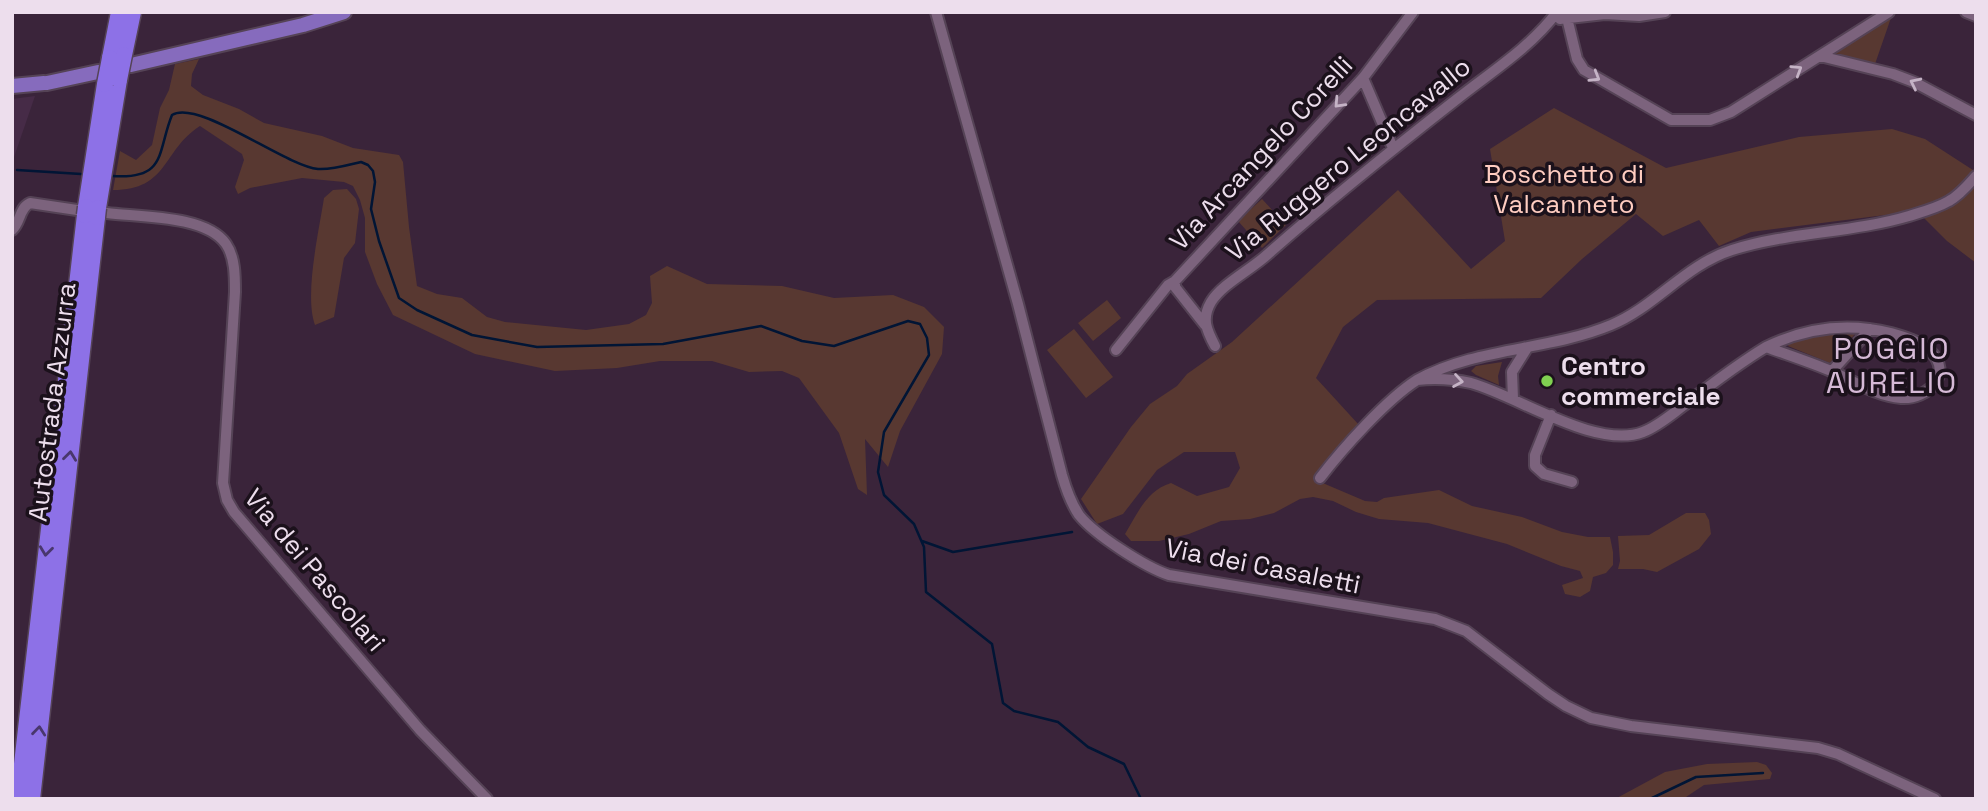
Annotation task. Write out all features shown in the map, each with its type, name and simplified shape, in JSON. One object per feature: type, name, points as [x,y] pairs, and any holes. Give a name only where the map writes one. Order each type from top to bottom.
[{"type":"highway","name":"Autostrada Azzurra","points":[[119,12],[122,59]]},
{"type":"highway","name":"Autostrada Azzurra","points":[[18,799],[101,147],[107,79],[122,59],[133,12]]},
{"type":"highway","name":"Autostrada Azzurra","points":[[32,799],[92,209]]},
{"type":"main road","points":[[122,59],[303,25],[344,12]]},
{"type":"main road","points":[[12,86],[107,79]]},
{"type":"street","name":"Via dei Casaletti","points":[[936,12],[1018,304],[1062,475],[1076,509],[1097,530],[1137,561],[1175,577],[1435,619],[1457,625],[1556,700],[1591,718],[1631,726],[1818,748],[1838,754],[1935,799]]},
{"type":"street","name":"Via Arcangelo Corelli","points":[[1205,325],[1175,287],[1175,281],[1363,78],[1413,12]]},
{"type":"street","points":[[1665,12],[1639,16],[1614,13],[1558,17],[1582,68],[1661,116],[1674,121],[1720,117],[1889,12]]},
{"type":"street","points":[[1966,12],[1976,16]]},
{"type":"street","name":"Via Ruggero Leoncavallo","points":[[1205,325],[1210,304],[1220,292],[1392,148],[1558,17]]},
{"type":"street","points":[[1820,56],[1893,74],[1914,82],[1976,115]]},
{"type":"street","points":[[1363,78],[1392,148]]},
{"type":"street","points":[[1320,478],[1356,437],[1403,390],[1417,380],[1456,363],[1584,334],[1618,322],[1687,273],[1730,250],[1907,217],[1952,199],[1976,176]]},
{"type":"street","name":"Via dei Pascolari","points":[[12,230],[17,226],[23,209],[30,203],[197,224],[216,233],[227,244],[233,264],[235,292],[223,483],[227,500],[420,730],[486,799]]},
{"type":"street","points":[[1116,350],[1168,285],[1175,281]]},
{"type":"street","points":[[1205,325],[1215,346]]},
{"type":"street","points":[[1417,380],[1462,381],[1601,435],[1618,437],[1639,434],[1659,424],[1766,347],[1814,329],[1846,326],[1909,338],[1931,352],[1939,368],[1938,378],[1933,387],[1914,398],[1896,397],[1766,347]]},
{"type":"street","points":[[1832,371],[1870,329]]},
{"type":"street","points":[[1513,399],[1512,372],[1527,348]]},
{"type":"street","points":[[1551,415],[1535,455],[1535,466],[1544,474],[1572,482]]},
{"type":"shaded area","points":[[35,96],[12,163],[12,99]]},
{"type":"green space","points":[[1893,12],[1875,64],[1830,54]]},
{"type":"green space","points":[[199,59],[192,74],[191,86],[203,95],[239,109],[264,123],[322,136],[353,148],[399,155],[403,162],[417,286],[437,294],[462,298],[487,317],[505,322],[586,330],[629,324],[646,315],[652,303],[650,276],[667,266],[707,284],[782,286],[834,298],[893,295],[924,307],[944,327],[942,354],[900,431],[888,467],[865,439],[867,495],[858,489],[839,433],[799,378],[782,371],[749,372],[712,361],[660,361],[617,368],[555,371],[475,354],[393,315],[365,252],[365,218],[353,186],[344,182],[302,178],[250,188],[238,194],[235,187],[244,160],[242,154],[200,126],[178,146],[155,176],[131,188],[113,190],[120,151],[136,160],[152,145],[160,108],[169,90],[175,64]]},
{"type":"green space","name":"Boschetto di Valcanneto","points":[[1554,108],[1666,168],[1799,137],[1892,129],[1925,139],[1976,172],[1976,263],[1947,241],[1917,211],[1751,232],[1719,246],[1699,220],[1663,236],[1636,214],[1541,298],[1377,300],[1343,327],[1316,378],[1359,425],[1318,481],[1365,501],[1377,502],[1384,498],[1439,490],[1472,506],[1522,517],[1562,532],[1588,537],[1610,537],[1613,565],[1606,573],[1593,577],[1590,591],[1580,597],[1565,594],[1562,585],[1583,578],[1580,571],[1507,544],[1428,523],[1379,519],[1333,501],[1313,497],[1300,499],[1274,513],[1250,519],[1221,521],[1189,534],[1159,541],[1131,541],[1125,534],[1143,504],[1163,486],[1171,483],[1197,496],[1229,487],[1240,468],[1235,452],[1184,452],[1157,470],[1123,514],[1097,524],[1081,499],[1150,404],[1232,342],[1398,190],[1471,269],[1505,241],[1490,149]]},
{"type":"green space","points":[[347,189],[356,199],[359,209],[355,243],[344,258],[334,317],[315,325],[311,297],[312,280],[324,198],[333,190]]},
{"type":"green space","points":[[1262,199],[1286,225],[1262,248],[1238,221]]},
{"type":"green space","points":[[1107,300],[1121,318],[1093,341],[1078,323]]},
{"type":"green space","points":[[1074,329],[1113,377],[1086,398],[1047,350]]},
{"type":"green space","points":[[1855,334],[1830,363],[1788,346],[1790,342],[1822,335]]},
{"type":"green space","points":[[1502,362],[1498,376],[1499,385],[1471,371],[1476,366]]},
{"type":"green space","points":[[1686,513],[1705,513],[1709,520],[1711,534],[1699,549],[1657,572],[1618,569],[1618,536],[1649,535]]},
{"type":"green space","points":[[1757,762],[1766,765],[1772,773],[1770,779],[1704,785],[1683,799],[1615,799],[1665,772],[1707,764]]},
{"type":"waterway","points":[[112,176],[130,176],[151,168],[161,152],[172,115],[185,113],[221,124],[303,165],[323,169],[361,162],[373,171],[375,182],[371,209],[399,298],[417,310],[472,335],[537,347],[663,344],[761,326],[802,341],[834,346],[908,321],[920,324],[927,338],[929,355],[884,432],[878,472],[884,495],[914,524],[924,547],[926,592],[992,644],[1003,703],[1014,711],[1058,722],[1088,747],[1124,764],[1141,799]]},
{"type":"waterway","points":[[17,170],[81,174]]},
{"type":"waterway","points":[[922,541],[953,552],[1072,532]]},
{"type":"waterway","points":[[1650,799],[1696,777],[1763,773]]},
{"type":"place","name":"Centro commerciale","points":[[1547,381]]},
{"type":"district","name":"POGGIO AURELIO","points":[[1892,366]]}]
